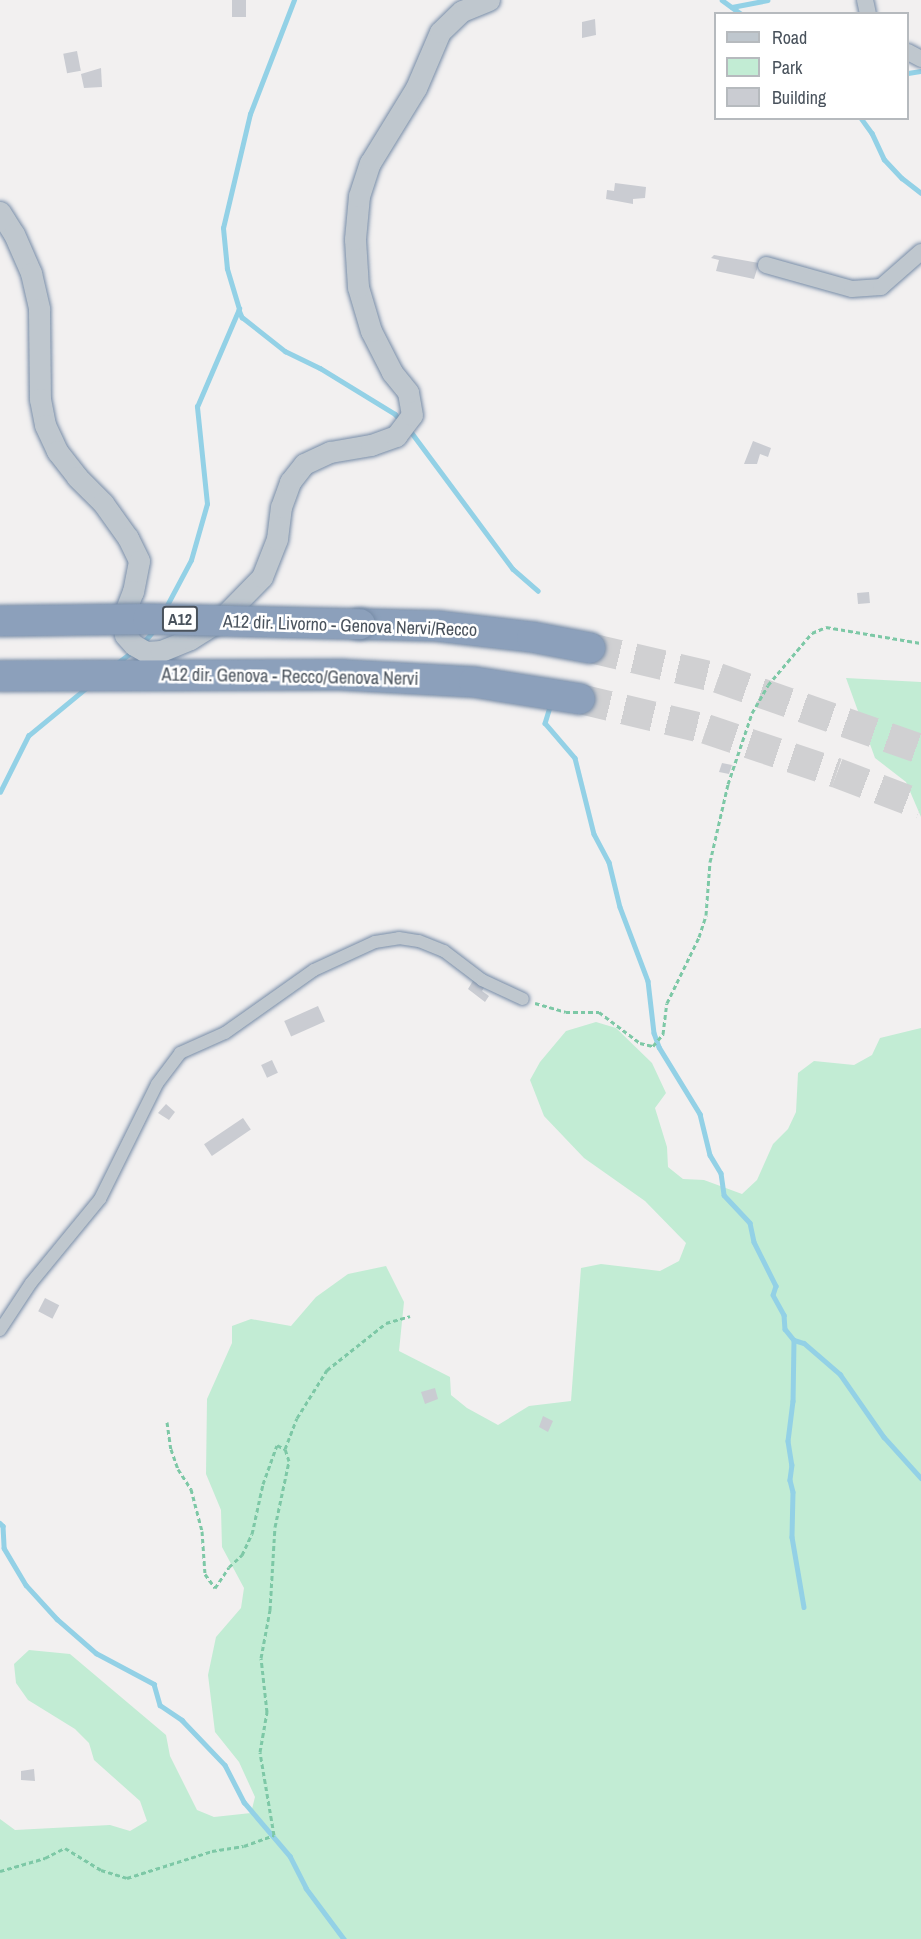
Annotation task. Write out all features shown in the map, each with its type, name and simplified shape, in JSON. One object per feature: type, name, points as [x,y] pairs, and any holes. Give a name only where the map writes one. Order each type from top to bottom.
[{"type":"highway","name":"A12 dir. Livorno - Genova Nervi/Recco","points":[[0,621],[148,619],[437,626],[532,637],[590,648]]},
{"type":"highway","name":"A12 dir. Genova - Recco/Genova Nervi","points":[[0,676],[344,675],[474,682],[580,699]]},
{"type":"street","points":[[0,212],[14,234],[31,273],[39,309],[39,399],[45,425],[57,451],[77,477],[104,503],[128,538],[139,561],[134,591],[122,619],[125,635],[134,645],[146,652],[161,651],[190,639],[220,620],[262,577],[277,539],[282,507],[290,482],[304,464],[330,452],[371,445],[396,436],[412,415],[408,392],[392,372],[371,331],[358,287],[355,239],[359,196],[370,163],[416,88],[440,32],[462,11],[489,0]]},
{"type":"street","points":[[766,265],[852,289],[881,287],[921,252]]},
{"type":"street","points":[[0,1330],[32,1282],[100,1199],[158,1084],[180,1053],[225,1033],[314,970],[383,941],[399,938],[419,941],[444,951],[482,980],[523,999]]},
{"type":"path","points":[[523,999],[566,1012],[599,1012],[640,1043],[653,1046],[663,1035],[667,1004],[699,937],[706,915],[710,862],[728,784],[752,713],[768,685],[812,633],[826,627],[921,643]]},
{"type":"path","points":[[0,1872],[45,1858],[65,1848],[101,1870],[127,1878],[212,1851],[244,1846],[274,1834],[260,1752],[267,1712],[261,1658],[270,1610],[275,1527],[289,1461],[285,1449],[297,1418],[327,1370],[386,1323],[410,1316]]},
{"type":"path","points":[[167,1422],[171,1449],[178,1469],[191,1489],[202,1531],[205,1574],[215,1588],[229,1567],[242,1555],[252,1534],[263,1484],[277,1445],[285,1449]]},
{"type":"green space","points":[[846,678],[921,682],[921,817],[906,782],[875,758]]},
{"type":"green space","points":[[596,1022],[616,1028],[652,1063],[666,1093],[655,1108],[667,1147],[668,1167],[683,1179],[704,1180],[742,1194],[757,1180],[773,1144],[788,1129],[796,1112],[798,1073],[814,1061],[854,1065],[872,1055],[880,1038],[921,1028],[921,1939],[0,1939],[0,1819],[15,1830],[110,1825],[130,1831],[147,1821],[140,1801],[94,1760],[89,1743],[75,1729],[28,1700],[16,1683],[14,1664],[29,1650],[70,1654],[166,1735],[170,1756],[197,1810],[214,1817],[251,1813],[255,1797],[239,1762],[215,1732],[208,1675],[216,1637],[241,1608],[244,1588],[222,1547],[221,1510],[206,1474],[207,1399],[232,1343],[232,1326],[251,1319],[291,1326],[316,1297],[348,1274],[386,1266],[404,1302],[399,1351],[450,1377],[451,1395],[467,1408],[498,1425],[529,1406],[571,1401],[581,1268],[601,1264],[660,1271],[679,1261],[686,1243],[645,1201],[584,1158],[544,1116],[530,1080],[540,1062],[566,1031]]},
{"type":"building","points":[[232,0],[246,0],[246,17],[232,17]]},
{"type":"building","points":[[595,19],[596,35],[582,38],[582,22]]},
{"type":"building","points":[[77,51],[81,71],[67,73],[63,54]]},
{"type":"building","points":[[101,68],[102,87],[84,88],[81,74]]},
{"type":"building","points":[[615,183],[646,187],[645,198],[633,199],[633,204],[606,199],[607,190],[614,191]]},
{"type":"building","points":[[714,255],[759,263],[754,279],[716,271],[719,260],[711,258]]},
{"type":"building","points":[[753,441],[771,448],[768,457],[760,454],[757,464],[744,464]]},
{"type":"building","points":[[869,592],[870,603],[858,604],[857,593]]},
{"type":"building","points":[[722,763],[732,765],[729,774],[719,772]]},
{"type":"building","points":[[474,979],[485,986],[482,991],[489,996],[485,1002],[468,989]]},
{"type":"building","points":[[318,1006],[325,1022],[291,1037],[284,1021]]},
{"type":"building","points":[[272,1060],[278,1073],[267,1078],[261,1065]]},
{"type":"building","points":[[166,1104],[175,1112],[169,1120],[158,1113]]},
{"type":"building","points":[[243,1118],[251,1130],[212,1156],[204,1144]]},
{"type":"building","points":[[45,1298],[59,1305],[52,1319],[38,1311]]},
{"type":"building","points":[[435,1388],[438,1399],[425,1404],[421,1392]]},
{"type":"building","points":[[543,1416],[553,1421],[548,1432],[539,1427]]},
{"type":"building","points":[[34,1769],[35,1781],[21,1780],[21,1771]]},
{"type":"waterway","points":[[165,609],[191,560],[207,504],[197,407],[239,309],[227,269],[223,228],[250,114],[294,0]]},
{"type":"waterway","points":[[722,0],[738,12]]},
{"type":"waterway","points":[[732,7],[767,0]]},
{"type":"waterway","points":[[909,73],[921,71]]},
{"type":"waterway","points":[[862,120],[872,133],[884,159],[902,178],[921,193]]},
{"type":"waterway","points":[[239,310],[242,317],[285,351],[320,368],[395,414],[401,421]]},
{"type":"waterway","points":[[409,429],[513,569],[538,591]]},
{"type":"waterway","points":[[142,644],[154,630]]},
{"type":"waterway","points":[[116,664],[133,651]]},
{"type":"waterway","points":[[0,792],[28,736],[86,688]]},
{"type":"waterway","points":[[550,707],[545,723],[575,758],[594,834],[609,862],[620,907],[648,981],[654,1033],[659,1047],[700,1114],[710,1155],[721,1173],[724,1195],[750,1223],[754,1242],[776,1286],[773,1295],[784,1315],[785,1329],[794,1340],[804,1343],[840,1374],[884,1437],[921,1478]]},
{"type":"waterway","points":[[794,1340],[793,1401],[788,1441],[792,1465],[790,1480],[793,1492],[792,1537],[804,1607]]},
{"type":"waterway","points":[[0,1523],[3,1526],[4,1548],[26,1585],[57,1619],[96,1653],[154,1684],[160,1705],[182,1720],[225,1765],[244,1802],[290,1856],[306,1888],[344,1939]]},
{"type":"tunnel","points":[[590,648],[718,678],[921,749]]},
{"type":"tunnel","points":[[580,699],[706,729],[837,773],[921,805]]}]
